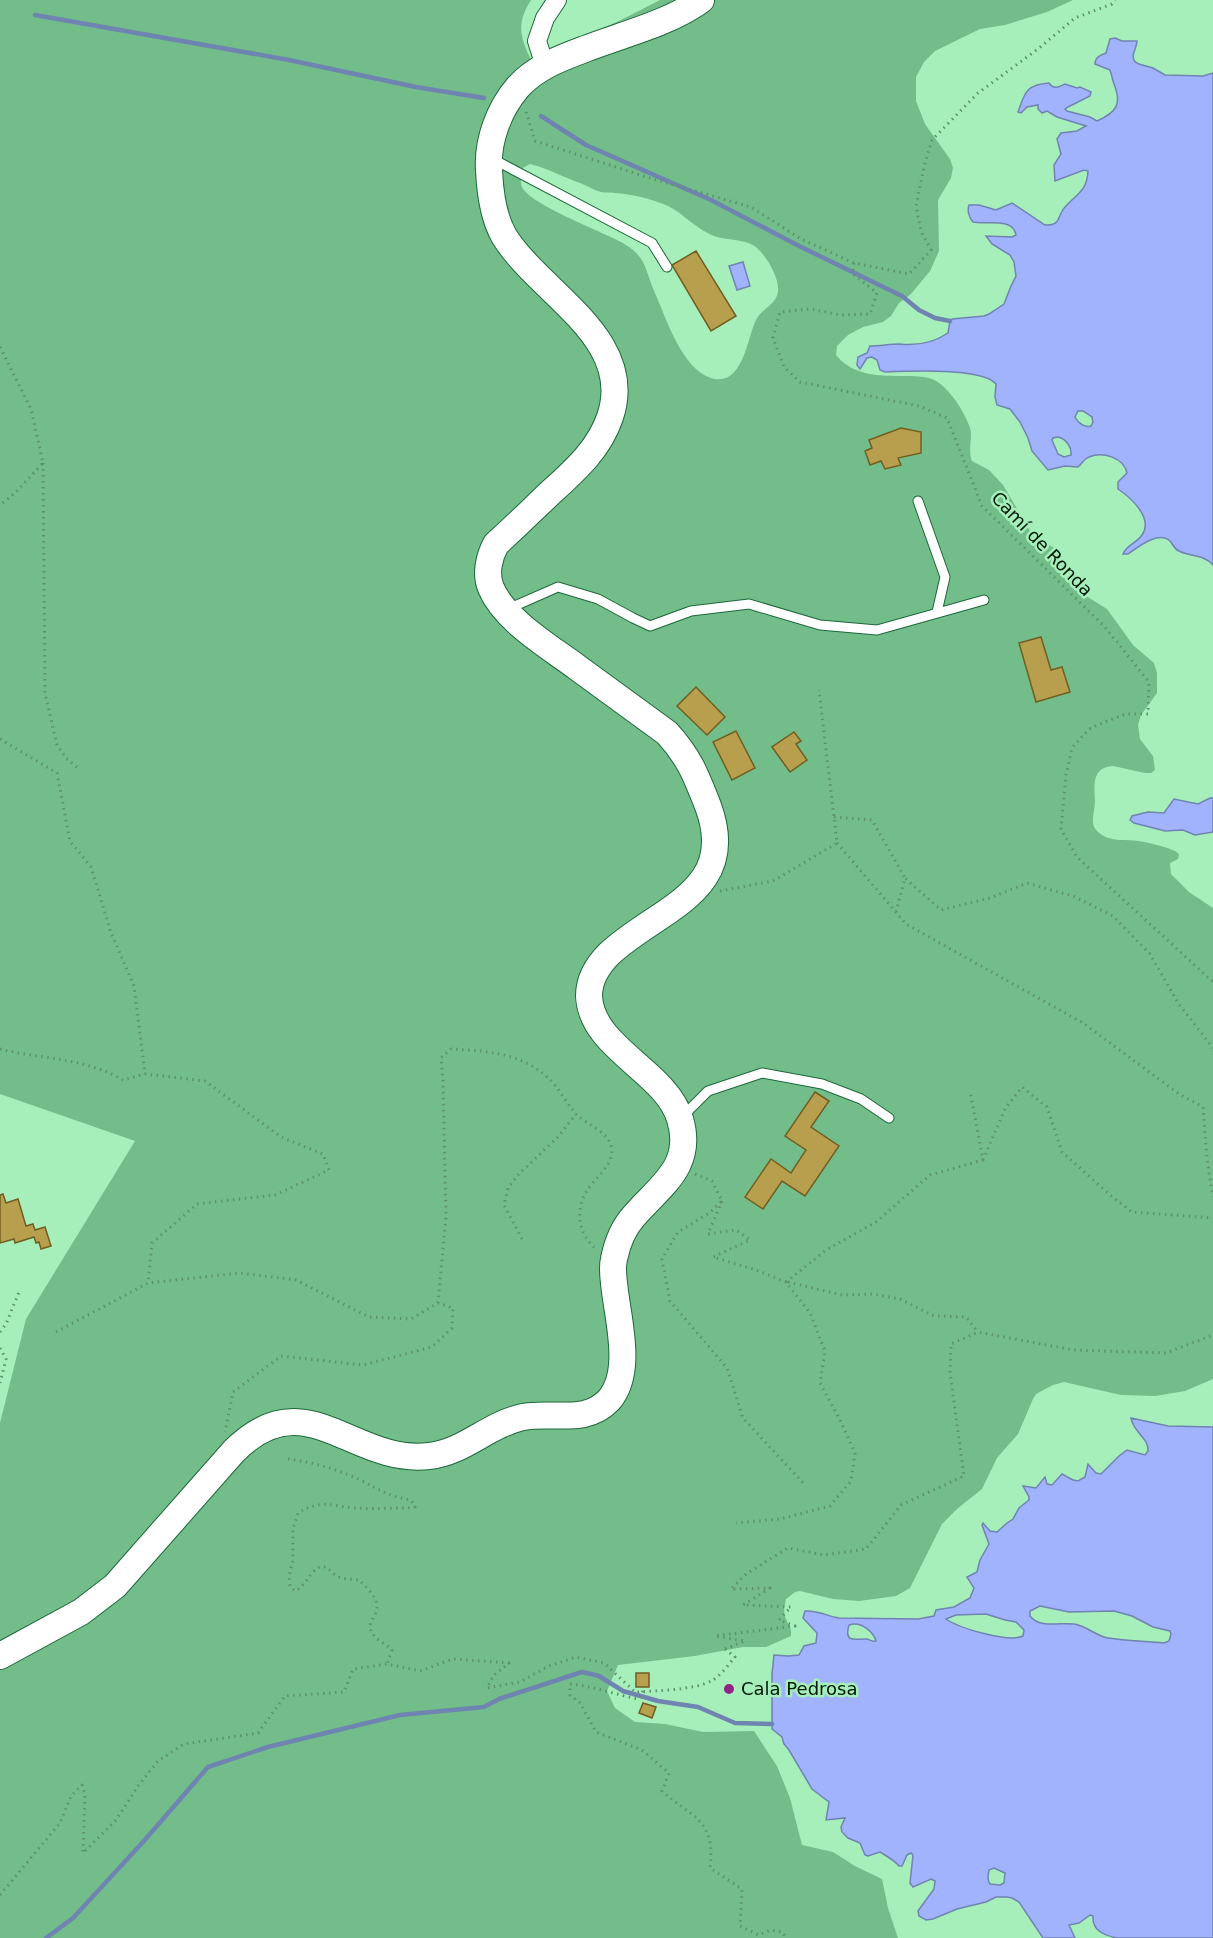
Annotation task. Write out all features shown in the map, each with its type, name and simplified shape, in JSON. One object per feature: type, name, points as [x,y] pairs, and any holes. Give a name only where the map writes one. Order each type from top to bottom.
[{"type":"street","points":[[532,76],[537,40],[545,18],[557,0]]},
{"type":"street","points":[[0,1656],[81,1612],[115,1586],[246,1438],[262,1429],[282,1422],[311,1424],[388,1452],[413,1457],[428,1457],[456,1448],[495,1426],[524,1417],[586,1413],[609,1400],[619,1383],[623,1354],[612,1263],[623,1233],[632,1218],[666,1184],[677,1166],[683,1151],[683,1135],[680,1119],[672,1101],[607,1037],[597,1022],[589,995],[591,981],[602,961],[619,945],[700,886],[713,861],[715,831],[710,812],[688,759],[667,733],[529,632],[506,610],[490,586],[488,566],[490,555],[496,544],[581,464],[597,444],[610,417],[615,400],[615,383],[611,365],[604,350],[586,325],[516,252],[503,234],[490,189],[489,149],[495,129],[532,76],[565,56],[678,14],[701,0]]},
{"type":"lane","points":[[489,157],[652,243],[667,267]]},
{"type":"lane","points":[[918,501],[945,577],[937,612]]},
{"type":"lane","points":[[506,610],[558,587],[598,599],[651,626],[691,611],[749,604],[820,625],[877,630],[984,600]]},
{"type":"lane","points":[[680,1119],[708,1091],[762,1073],[822,1084],[861,1099],[889,1118]]},
{"type":"path","points":[[532,76],[535,141],[653,179],[751,207],[801,239],[854,263],[909,274],[931,250],[921,231],[916,206],[932,140],[978,93],[1038,49],[1075,18],[1112,4],[1115,0]]},
{"type":"path","name":"Camí de Ronda","points":[[854,263],[853,274],[877,293],[870,314],[841,315],[810,309],[780,312],[773,338],[784,367],[800,382],[919,406],[947,418],[982,506],[1104,626],[1149,682],[1148,714],[1126,714],[1089,729],[1072,748],[1066,775],[1061,829],[1077,857],[1213,982]]},
{"type":"path","points":[[0,347],[31,409],[44,463],[45,693],[57,745],[66,758],[79,769]]},
{"type":"path","points":[[0,505],[44,463]]},
{"type":"path","points":[[819,690],[837,843],[906,924],[1083,1023],[1179,1094],[1203,1107],[1213,1197]]},
{"type":"path","points":[[0,739],[57,773],[70,842],[91,867],[111,933],[134,986],[145,1074]]},
{"type":"path","points":[[834,817],[872,820],[905,878],[941,910],[990,898],[1027,883],[1073,896],[1113,916],[1150,954],[1178,1003],[1213,1047]]},
{"type":"path","points":[[689,896],[773,881],[837,843]]},
{"type":"path","points":[[896,912],[905,878]]},
{"type":"path","points":[[438,1303],[446,1217],[441,1058],[451,1048],[493,1052],[515,1058],[537,1069],[553,1083],[576,1114],[600,1131],[611,1145],[612,1156],[583,1198],[578,1218],[588,1243]]},
{"type":"path","points":[[0,1049],[79,1063],[110,1072],[123,1080],[145,1074],[205,1081],[281,1137],[323,1154],[329,1170],[275,1195],[197,1204],[152,1243],[148,1283]]},
{"type":"path","points":[[786,1282],[826,1250],[876,1222],[930,1176],[983,1160],[1005,1109],[1022,1087],[1047,1107],[1062,1152],[1110,1196],[1132,1212],[1213,1218]]},
{"type":"path","points":[[970,1091],[983,1160]]},
{"type":"path","points":[[522,1239],[504,1204],[508,1188],[518,1175],[557,1138],[576,1114]]},
{"type":"path","points":[[677,1166],[712,1181],[722,1201],[708,1234],[736,1230],[750,1240],[713,1257],[786,1282],[842,1295],[873,1294],[900,1299],[934,1316],[966,1317],[978,1332]]},
{"type":"path","points":[[722,1201],[709,1213],[678,1232],[663,1259],[670,1301],[727,1368],[743,1418],[804,1484]]},
{"type":"path","points":[[56,1332],[148,1283],[240,1273],[296,1280],[369,1317],[411,1318],[438,1303],[453,1308],[452,1328],[432,1347],[363,1365],[281,1356],[233,1392],[225,1430]]},
{"type":"path","points":[[736,1523],[780,1519],[830,1506],[851,1481],[855,1453],[820,1383],[825,1352],[810,1313],[786,1282]]},
{"type":"path","points":[[0,1332],[6,1324],[19,1292]]},
{"type":"path","points":[[0,1895],[60,1823],[71,1796],[82,1785],[85,1793],[83,1853],[116,1820],[158,1761],[184,1744],[258,1733],[285,1696],[344,1692],[353,1669],[387,1664],[420,1671],[453,1659],[509,1663],[493,1676],[487,1688],[520,1682],[549,1666],[576,1658],[604,1664],[635,1692],[672,1690],[712,1681],[735,1658],[725,1649],[745,1641],[715,1636],[795,1626],[779,1620],[791,1607],[743,1605],[771,1588],[731,1589],[746,1574],[789,1548],[824,1555],[866,1549],[901,1505],[964,1476],[950,1373],[951,1344],[978,1332],[1073,1350],[1166,1353],[1213,1335]]},
{"type":"path","points":[[0,1348],[6,1359],[0,1383]]},
{"type":"path","points":[[288,1459],[312,1463],[360,1480],[384,1493],[411,1500],[415,1507],[354,1508],[338,1504],[322,1504],[306,1508],[298,1513],[293,1529],[290,1586],[295,1591],[301,1588],[315,1568],[322,1566],[342,1578],[359,1580],[376,1600],[378,1608],[370,1621],[370,1629],[373,1635],[392,1650],[387,1664]]},
{"type":"path","points":[[643,1691],[639,1699],[570,1684],[570,1695],[580,1703],[596,1732],[642,1750],[669,1773],[662,1791],[699,1818],[709,1836],[712,1852],[711,1868],[742,1889],[740,1926],[759,1935],[770,1930],[783,1932],[786,1938]]},
{"type":"green space","points":[[0,0],[531,0],[523,16],[521,30],[531,60],[660,0],[1073,0],[1047,12],[1005,25],[980,29],[935,51],[924,62],[916,77],[916,101],[925,124],[950,159],[953,168],[951,178],[938,200],[939,251],[930,271],[911,294],[899,303],[891,316],[883,322],[863,327],[848,335],[837,346],[836,355],[850,367],[859,371],[886,376],[925,377],[943,386],[959,405],[969,425],[972,461],[989,470],[1003,485],[1033,536],[1056,549],[1069,578],[1078,591],[1107,609],[1133,645],[1154,663],[1157,673],[1157,693],[1141,715],[1138,725],[1140,739],[1153,756],[1155,770],[1145,773],[1113,766],[1101,770],[1095,783],[1093,824],[1097,831],[1106,837],[1144,842],[1175,851],[1179,854],[1178,859],[1170,863],[1171,874],[1189,892],[1213,908],[1213,1379],[1185,1391],[1155,1396],[1121,1395],[1064,1382],[1053,1385],[1036,1394],[1018,1434],[997,1458],[982,1489],[942,1524],[910,1588],[896,1596],[859,1601],[795,1592],[786,1599],[784,1609],[791,1636],[766,1647],[743,1647],[695,1656],[618,1665],[607,1691],[615,1708],[635,1722],[665,1724],[703,1732],[754,1731],[777,1766],[790,1798],[802,1845],[833,1852],[882,1879],[898,1938],[0,1938],[0,1423],[26,1319],[135,1141],[0,1094]],"holes":[[[530,164],[601,192],[635,196],[662,203],[708,233],[719,238],[742,241],[761,252],[775,275],[778,292],[756,320],[742,360],[730,376],[722,379],[711,378],[701,373],[683,354],[664,316],[644,264],[636,253],[621,242],[552,209],[528,194],[521,185],[521,169]]]},
{"type":"water","points":[[1110,39],[1137,41],[1133,54],[1135,62],[1165,75],[1203,76],[1213,73],[1213,565],[1201,557],[1177,550],[1165,538],[1154,539],[1128,554],[1123,554],[1142,535],[1145,522],[1139,509],[1118,489],[1118,482],[1127,473],[1122,463],[1106,455],[1095,455],[1085,459],[1078,467],[1065,466],[1048,470],[1032,451],[1020,422],[1010,409],[997,405],[996,384],[988,379],[961,373],[885,372],[880,370],[877,360],[872,357],[867,358],[860,369],[857,365],[858,357],[867,353],[870,346],[924,343],[948,333],[952,319],[984,316],[1004,304],[1016,276],[1014,262],[1010,255],[992,244],[986,236],[1012,237],[1016,235],[1014,229],[1005,224],[973,222],[969,214],[969,205],[979,205],[996,210],[1012,203],[1045,225],[1057,222],[1063,210],[1086,184],[1088,171],[1084,170],[1055,181],[1054,165],[1061,154],[1057,139],[1061,133],[1077,131],[1086,126],[1057,117],[1047,111],[1042,113],[1038,105],[1027,107],[1021,113],[1018,112],[1030,88],[1049,83],[1055,87],[1065,84],[1091,92],[1090,96],[1065,109],[1067,111],[1097,121],[1113,111],[1118,97],[1110,70],[1095,64],[1097,58],[1106,53]],"holes":[[[1078,411],[1083,411],[1092,417],[1091,426],[1084,426],[1078,421],[1075,417]],[[1058,437],[1068,444],[1071,455],[1064,457],[1058,454],[1052,440]]]},
{"type":"water","points":[[743,262],[750,286],[737,290],[729,266]]},
{"type":"water","points":[[1213,798],[1213,832],[1195,835],[1183,830],[1165,831],[1130,820],[1132,816],[1148,812],[1164,813],[1174,799],[1198,804]]},
{"type":"water","points":[[1131,1418],[1168,1426],[1213,1427],[1213,1938],[1117,1938],[1100,1932],[1094,1925],[1093,1916],[1090,1915],[1079,1923],[1069,1925],[1075,1938],[1043,1938],[1019,1902],[1007,1897],[996,1897],[926,1920],[919,1916],[918,1911],[934,1889],[935,1881],[931,1879],[913,1887],[910,1883],[913,1855],[911,1853],[907,1855],[902,1866],[880,1852],[865,1855],[860,1843],[848,1838],[842,1832],[841,1827],[845,1818],[826,1820],[829,1802],[812,1789],[782,1737],[772,1729],[774,1655],[799,1655],[804,1646],[816,1643],[817,1633],[803,1618],[805,1611],[839,1618],[918,1619],[934,1616],[936,1610],[954,1607],[970,1598],[974,1588],[967,1577],[977,1572],[980,1560],[989,1544],[983,1523],[990,1531],[997,1532],[1013,1519],[1019,1508],[1029,1500],[1023,1486],[1036,1488],[1045,1477],[1047,1484],[1052,1485],[1062,1474],[1078,1481],[1085,1477],[1088,1464],[1096,1473],[1101,1474],[1127,1450],[1145,1455],[1148,1446]],"holes":[[[1040,1606],[1069,1612],[1114,1611],[1132,1616],[1153,1627],[1170,1631],[1171,1634],[1169,1641],[1164,1643],[1108,1638],[1074,1624],[1039,1622],[1030,1616],[1030,1611]],[[986,1614],[1016,1622],[1024,1630],[1023,1636],[1007,1638],[984,1634],[946,1619],[956,1615]],[[857,1624],[864,1627],[876,1641],[850,1638],[849,1625]],[[994,1868],[1005,1873],[1004,1883],[990,1884],[989,1870]]]},
{"type":"building","points":[[696,251],[736,316],[711,331],[672,265]]},
{"type":"building","points":[[901,428],[921,432],[921,453],[898,458],[901,465],[885,469],[881,461],[870,465],[865,451],[872,448],[869,440]]},
{"type":"building","points":[[1041,637],[1051,670],[1062,667],[1070,692],[1036,702],[1019,643]]},
{"type":"building","points":[[696,687],[725,717],[707,735],[677,706]]},
{"type":"building","points":[[736,731],[755,768],[732,780],[713,742]]},
{"type":"building","points":[[794,732],[801,741],[796,744],[807,760],[790,772],[772,747]]},
{"type":"building","points":[[815,1092],[829,1101],[811,1127],[839,1146],[805,1196],[782,1181],[763,1209],[745,1197],[771,1159],[791,1173],[806,1150],[785,1136]]},
{"type":"building","points":[[3,1194],[6,1203],[18,1199],[26,1226],[33,1224],[35,1230],[45,1227],[51,1246],[41,1249],[34,1237],[15,1243],[14,1239],[0,1243],[0,1195]]},
{"type":"building","points":[[636,1673],[649,1673],[649,1687],[636,1687]]},
{"type":"building","points":[[643,1703],[656,1707],[652,1718],[639,1713]]},
{"type":"waterway","points":[[35,15],[289,60],[416,87],[484,98]]},
{"type":"waterway","points":[[541,116],[586,145],[711,200],[902,296],[919,310],[935,318],[950,321]]},
{"type":"waterway","points":[[46,1938],[73,1918],[208,1767],[268,1747],[400,1715],[484,1707],[499,1699],[582,1672],[599,1676],[623,1691],[658,1701],[698,1707],[735,1723],[772,1724]]},
{"type":"place","name":"Cala Pedrosa","points":[[729,1689]]}]
